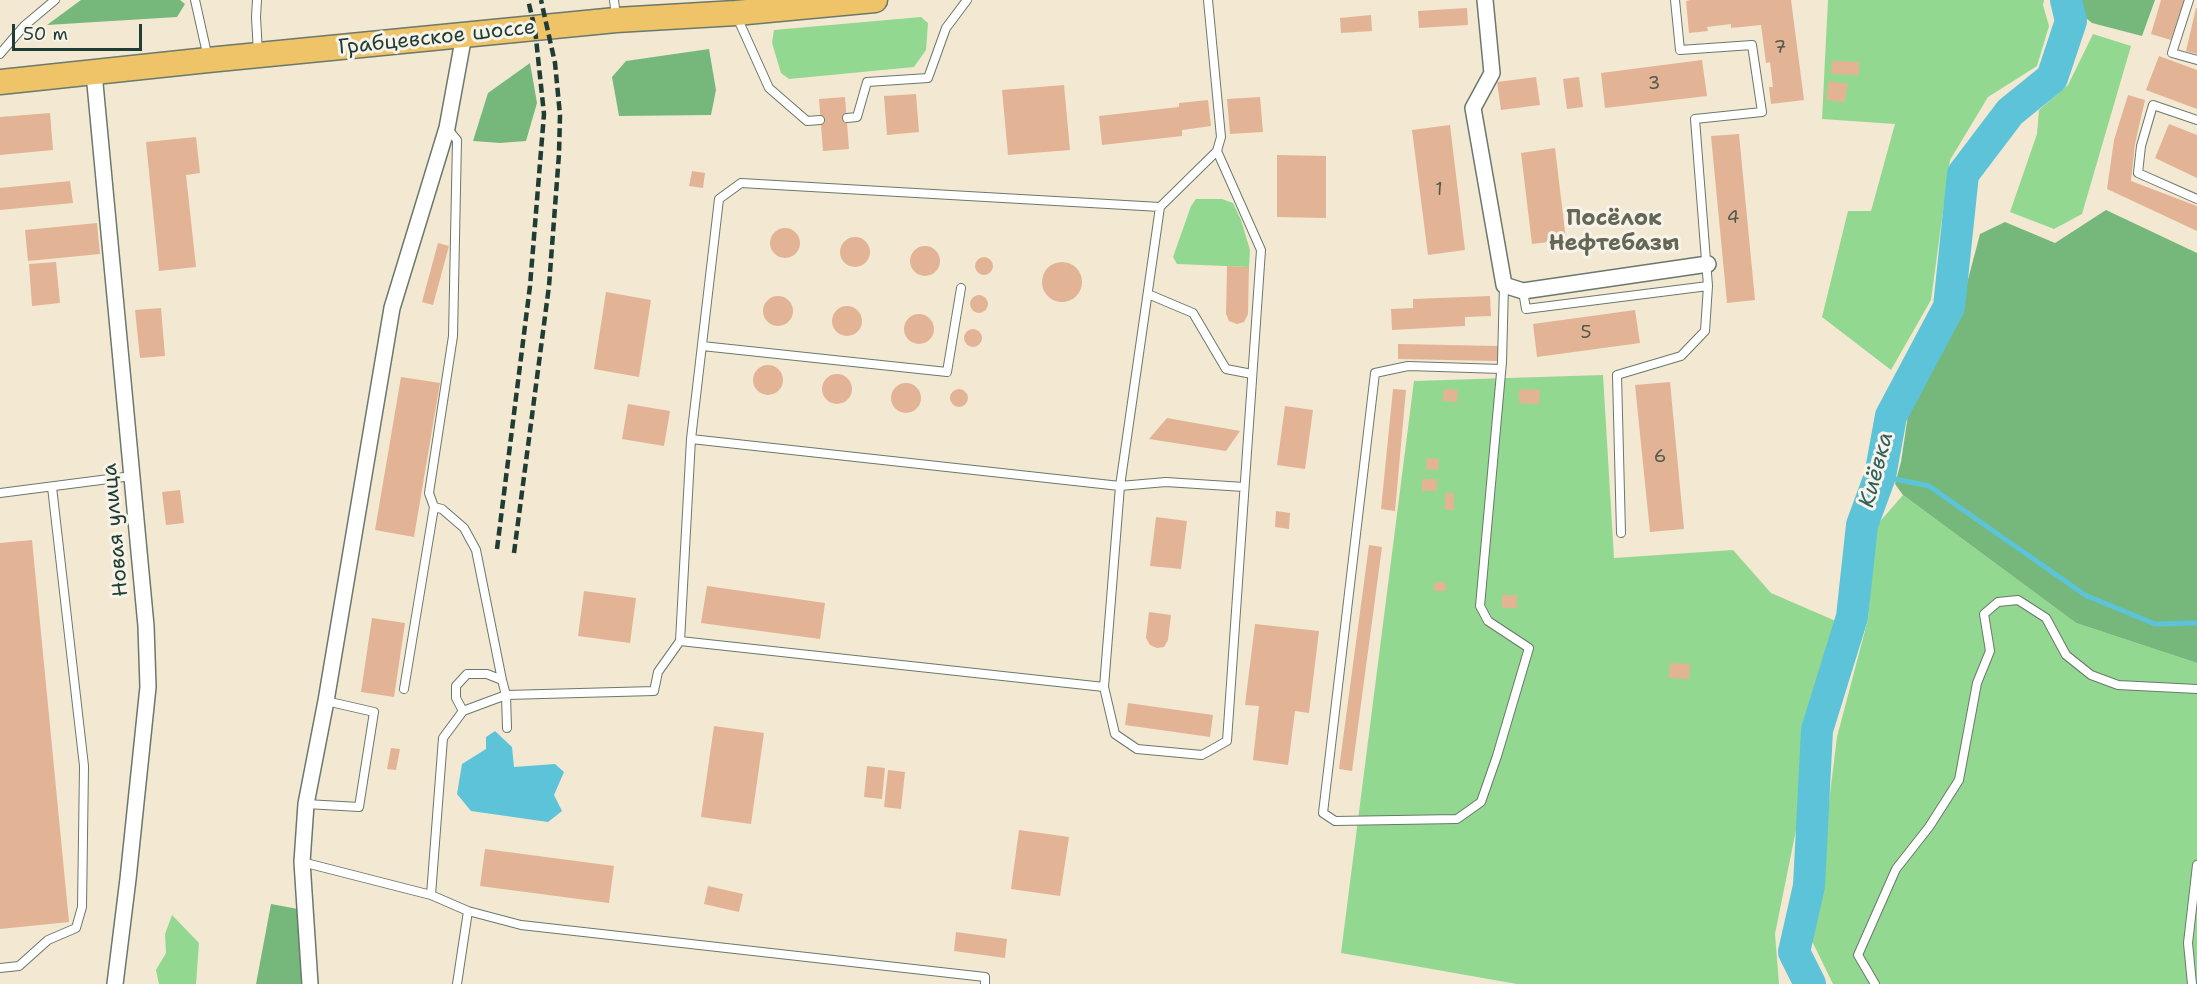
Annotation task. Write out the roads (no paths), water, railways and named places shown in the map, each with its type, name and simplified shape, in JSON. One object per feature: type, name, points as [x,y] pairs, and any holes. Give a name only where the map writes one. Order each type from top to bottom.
[{"type":"main road","name":"Грабцевское шоссе","points":[[0,82],[464,35],[615,10],[736,13],[875,0]]},
{"type":"street","points":[[1485,0],[1492,73],[1473,108],[1504,285],[1523,291],[1707,264]]},
{"type":"street","points":[[310,984],[302,862],[306,804],[326,701],[392,308],[447,128],[464,35]]},
{"type":"street","name":"Новая улица","points":[[94,73],[133,476],[146,626],[148,687],[129,879],[115,984]]},
{"type":"lane","points":[[0,54],[24,26],[55,0]]},
{"type":"lane","points":[[195,0],[208,60]]},
{"type":"lane","points":[[257,0],[258,55]]},
{"type":"lane","points":[[847,118],[857,117],[867,82],[928,78],[946,28],[967,0]]},
{"type":"lane","points":[[1208,0],[1221,138],[1217,152],[1160,207],[1120,486],[1104,687],[1115,734],[1137,749],[1202,755],[1227,741],[1261,250],[1217,152]]},
{"type":"lane","points":[[1621,533],[1617,375],[1681,356],[1705,331],[1707,264],[1695,119],[1762,112],[1752,45],[1680,50],[1674,0]]},
{"type":"lane","points":[[2189,0],[2172,52],[2197,60]]},
{"type":"lane","points":[[736,13],[769,88],[807,121],[820,120]]},
{"type":"lane","points":[[2197,120],[2153,105],[2141,146],[2138,173],[2197,199]]},
{"type":"lane","points":[[404,689],[434,507],[429,493],[453,336],[457,140],[447,128]]},
{"type":"lane","points":[[431,895],[443,738],[463,711],[506,695],[654,691],[658,672],[680,641],[691,439],[719,199],[741,183],[1160,207]]},
{"type":"lane","points":[[1501,369],[1408,366],[1375,373],[1323,813],[1335,821],[1457,819],[1480,802],[1497,756],[1529,648],[1488,621],[1480,606],[1501,369],[1504,285]]},
{"type":"lane","points":[[1523,291],[1526,309],[1708,286]]},
{"type":"lane","points":[[702,346],[947,372],[961,288]]},
{"type":"lane","points":[[1148,294],[1194,313],[1226,369],[1252,374]]},
{"type":"lane","points":[[691,439],[1120,486],[1166,482],[1244,487]]},
{"type":"lane","points":[[0,493],[133,476]]},
{"type":"lane","points":[[0,968],[19,966],[48,940],[76,928],[82,907],[84,766],[52,487]]},
{"type":"lane","points":[[434,507],[442,509],[464,528],[476,550],[506,695],[507,728]]},
{"type":"lane","points":[[1875,984],[1858,955],[1896,869],[1929,827],[1959,780],[1977,683],[1990,651],[1984,614],[1998,602],[2018,600],[2046,618],[2066,655],[2091,675],[2118,685],[2197,689]]},
{"type":"lane","points":[[680,641],[1104,687]]},
{"type":"lane","points":[[463,711],[456,698],[456,686],[467,674],[487,674],[502,680]]},
{"type":"lane","points":[[306,804],[359,807],[374,712],[326,701]]},
{"type":"lane","points":[[302,862],[431,895],[468,911],[521,925],[985,976],[985,984]]},
{"type":"lane","points":[[2192,984],[2188,943],[2197,865]]},
{"type":"lane","points":[[457,984],[468,911]]},
{"type":"water","points":[[495,731],[512,747],[514,767],[555,764],[564,772],[554,795],[562,811],[548,822],[471,811],[457,794],[462,764],[486,749],[486,737]]},
{"type":"waterway","name":"Киёвка","points":[[1810,984],[1794,952],[1809,886],[1817,730],[1852,617],[1862,525],[1880,476],[1891,416],[1949,307],[1963,174],[2010,112],[2052,78],[2071,21],[2066,0]]},
{"type":"waterway","points":[[1880,476],[1929,486],[2085,595],[2155,624],[2197,623]]},
{"type":"railway","points":[[497,549],[530,286],[544,114],[535,29],[528,0]]},
{"type":"railway","points":[[514,553],[549,286],[559,154],[560,115],[555,63],[541,0]]},
{"type":"district","name":"Посёлок Нефтебазы","points":[[1614,232]]}]
